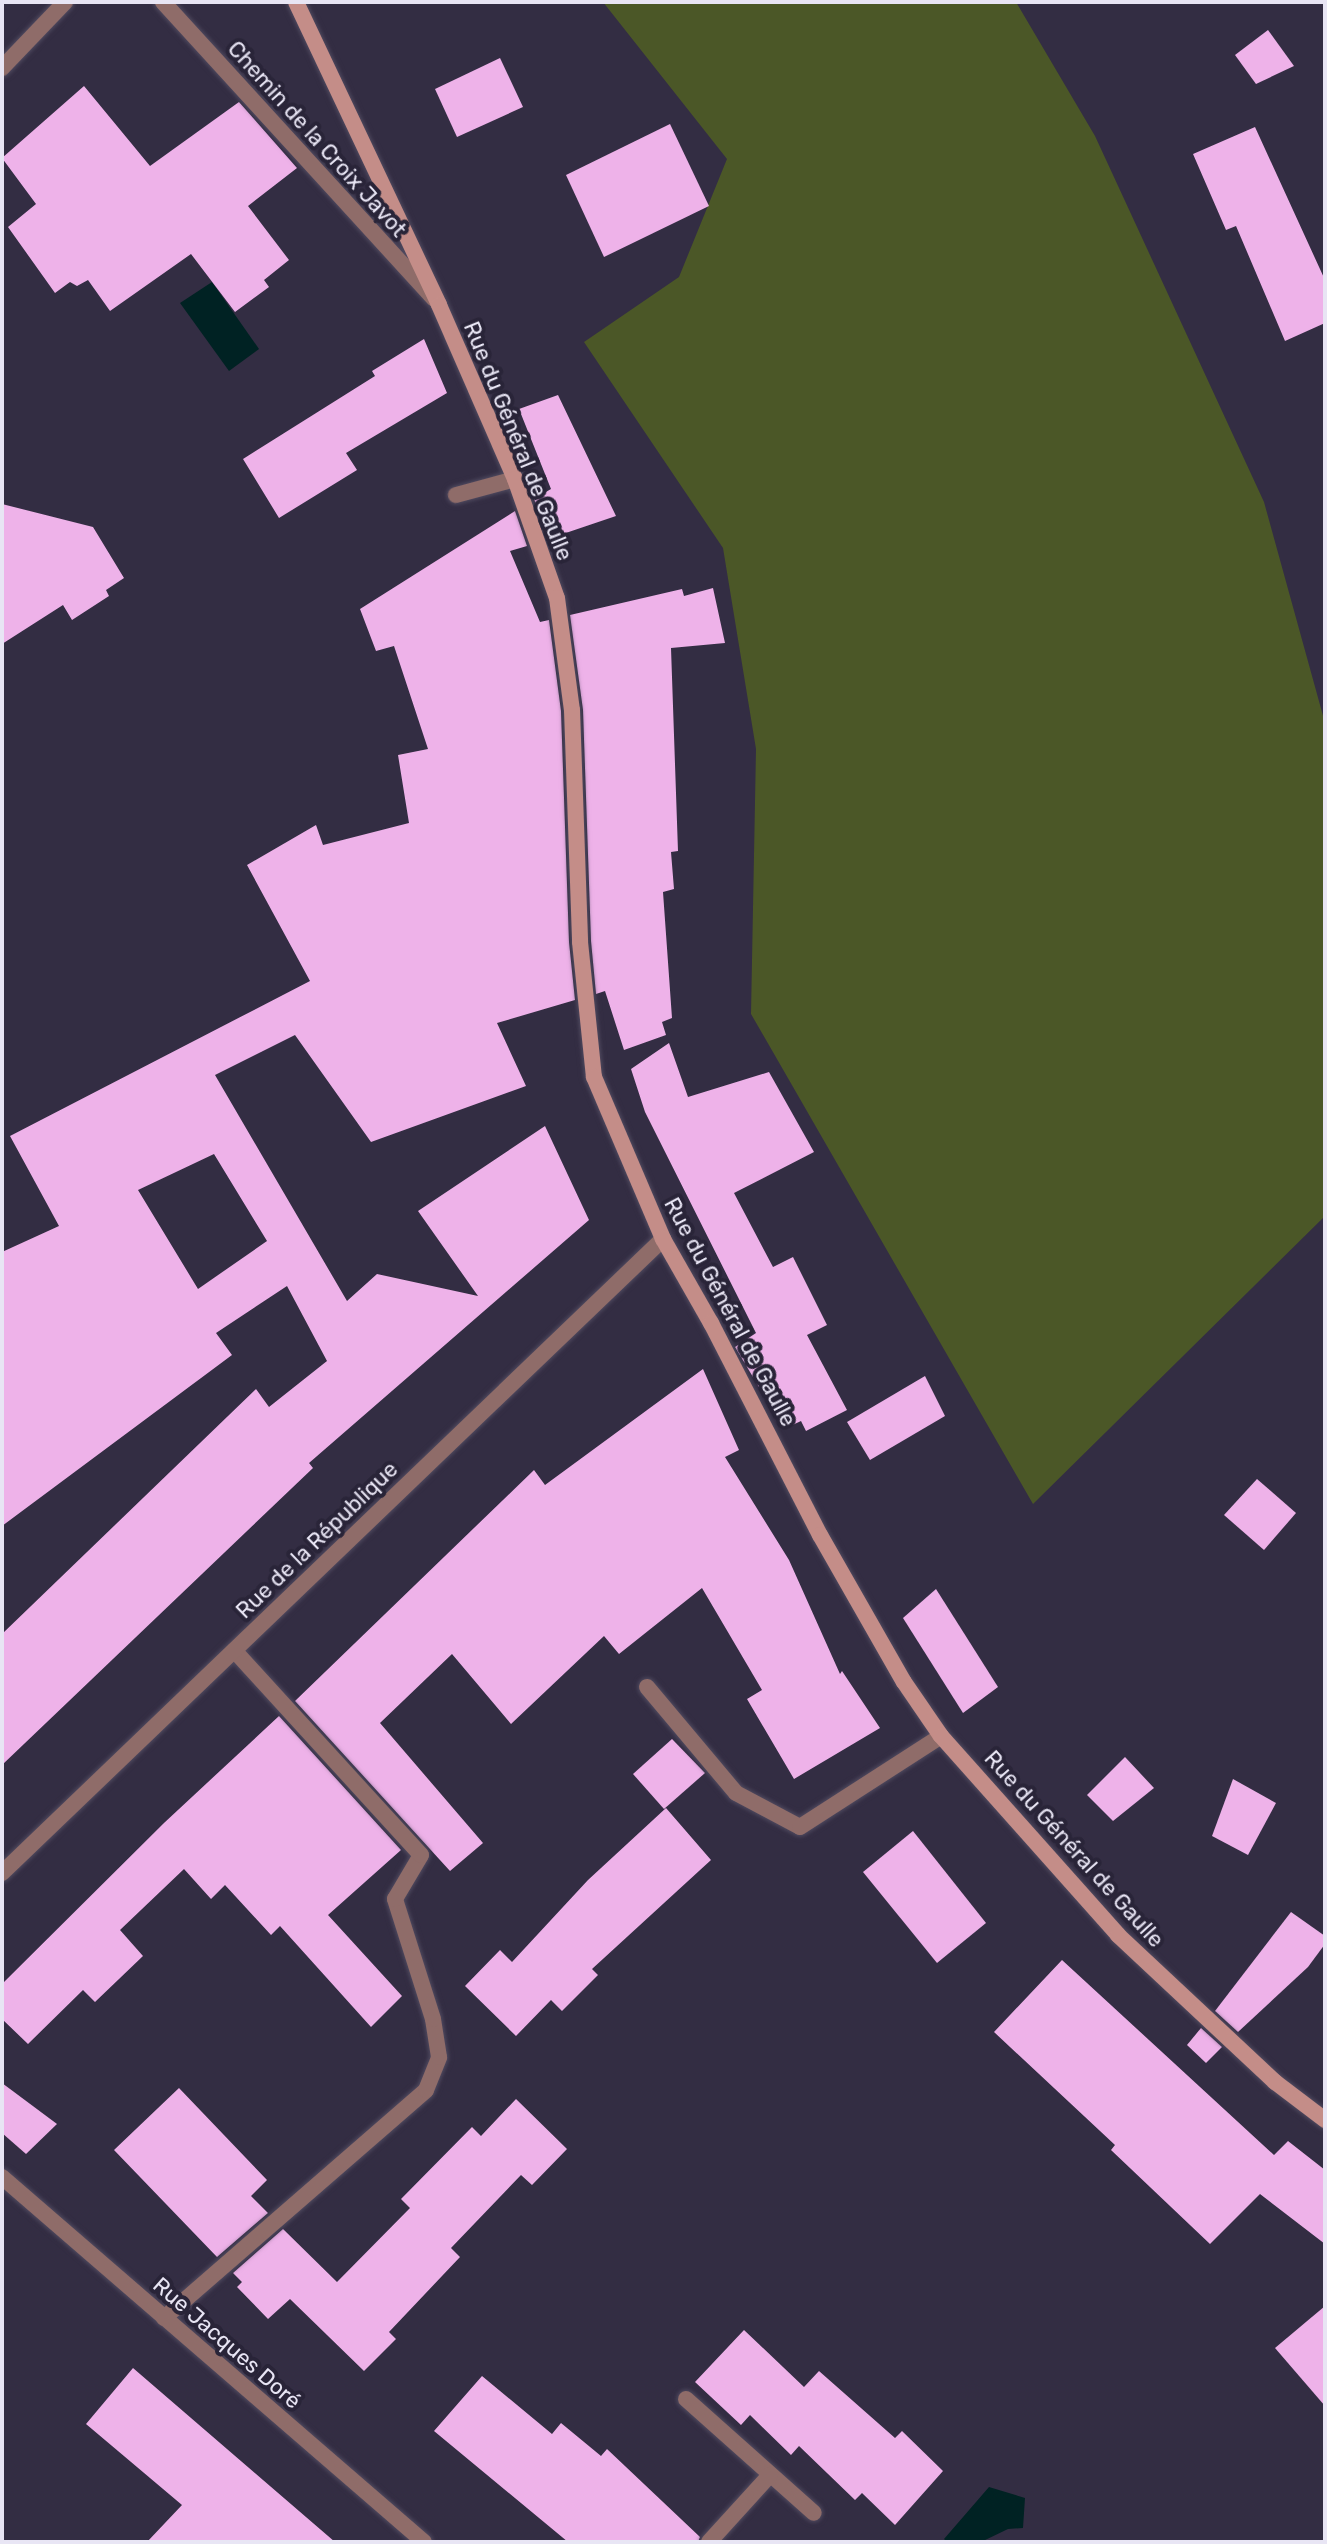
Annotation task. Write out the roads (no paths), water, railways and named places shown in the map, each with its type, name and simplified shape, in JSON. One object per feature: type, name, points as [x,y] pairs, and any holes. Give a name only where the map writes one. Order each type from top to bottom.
[{"type":"street","points":[[2,68],[65,2]]},
{"type":"street","name":"Chemin de la Croix Javot","points":[[163,2],[439,305]]},
{"type":"street","name":"Rue du Général de Gaulle","points":[[296,2],[439,305],[515,479],[557,598],[572,710],[580,942],[594,1077],[663,1239],[711,1323],[820,1535],[904,1682],[941,1736],[1118,1935],[1275,2082],[1325,2120]]},
{"type":"street","points":[[456,495],[515,479]]},
{"type":"street","name":"Rue de la République","points":[[2,1873],[663,1239]]},
{"type":"street","points":[[164,2318],[426,2090],[439,2057],[433,2019],[395,1899],[421,1855],[234,1650]]},
{"type":"street","points":[[647,1687],[736,1793],[800,1827],[941,1736]]},
{"type":"street","name":"Rue Jacques Doré","points":[[2,2177],[424,2542]]},
{"type":"street","points":[[686,2399],[814,2513]]},
{"type":"street","points":[[709,2542],[770,2475]]}]
